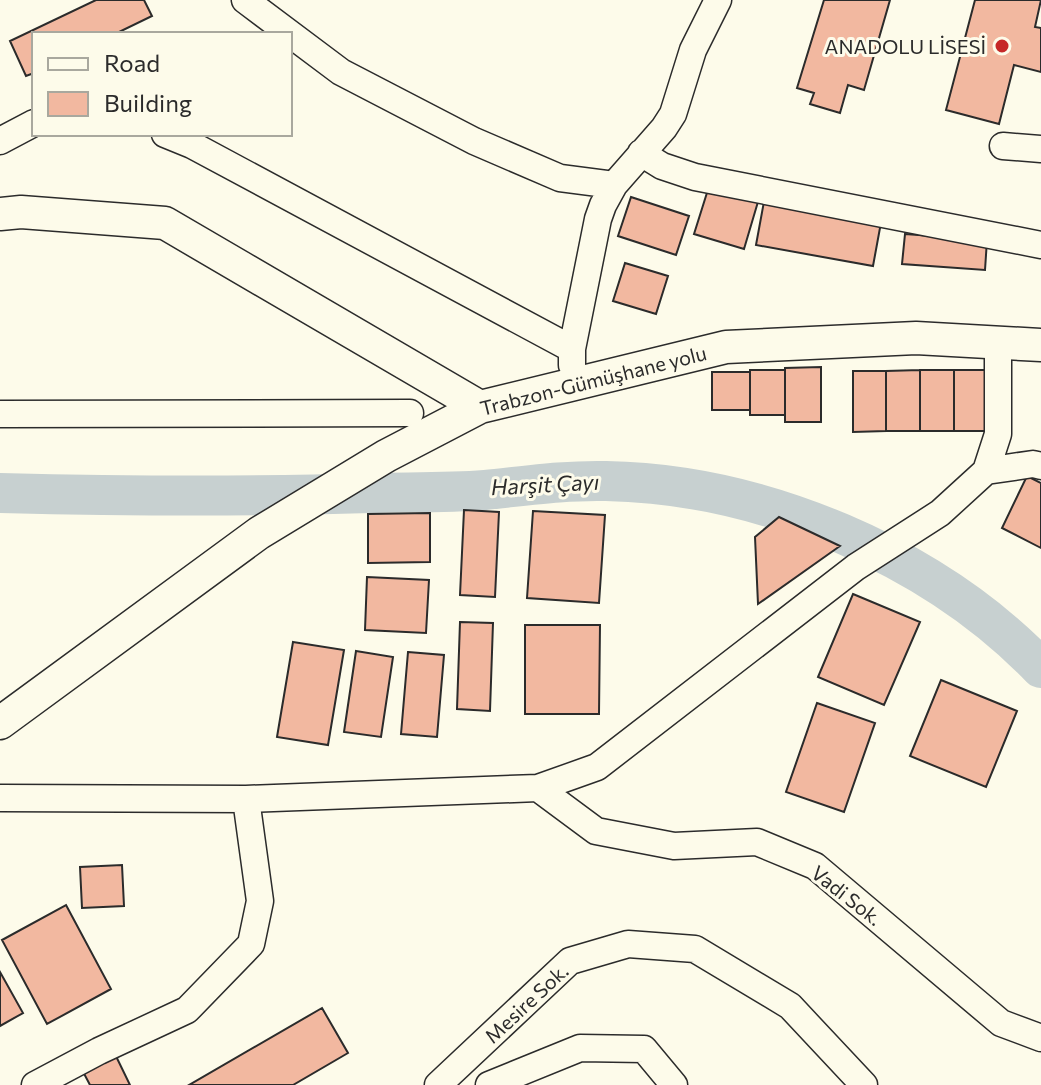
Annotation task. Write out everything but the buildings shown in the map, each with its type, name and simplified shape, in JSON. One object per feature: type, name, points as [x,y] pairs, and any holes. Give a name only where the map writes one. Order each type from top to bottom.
[{"type":"main road","points":[[0,214],[21,212],[165,223],[480,407]]},
{"type":"main road","name":"Trabzon-Gümüşhane yolu","points":[[0,723],[259,533],[386,456],[480,407],[726,347],[916,338],[1041,345]]},
{"type":"street","points":[[245,0],[288,32]]},
{"type":"street","points":[[572,384],[572,349],[603,205],[614,185],[673,114],[693,50],[718,0]]},
{"type":"street","points":[[292,35],[341,72],[474,141],[560,178],[614,185]]},
{"type":"street","points":[[292,60],[341,72]]},
{"type":"street","points":[[0,141],[32,124]]},
{"type":"street","points":[[170,136],[572,349]]},
{"type":"street","points":[[1003,146],[1041,149]]},
{"type":"street","points":[[641,153],[662,166],[695,177],[1041,245]]},
{"type":"street","points":[[0,798],[246,799],[538,788],[597,767],[856,567],[940,513],[986,471],[998,434],[998,343]]},
{"type":"street","points":[[0,414],[410,413]]},
{"type":"street","points":[[986,471],[1033,464],[1041,466]]},
{"type":"street","name":"Vadi Sok.","points":[[538,788],[596,831],[674,846],[757,842],[815,866],[1001,1023],[1041,1038]]},
{"type":"street","points":[[35,1085],[187,1010],[251,944],[260,901],[246,799]]},
{"type":"street","name":"Mesire Sok.","points":[[438,1085],[570,961],[628,944],[695,949],[790,1006],[864,1085]]},
{"type":"street","points":[[489,1085],[580,1048],[644,1049],[674,1085]]},
{"type":"waterway","name":"Harşit Çayı","points":[[0,493],[278,495],[471,491],[591,481],[665,485],[724,496],[783,512],[841,533],[897,560],[949,592],[997,628],[1041,668]]},
{"type":"place","name":"ANADOLU LİSESİ","points":[[1002,46]]}]
